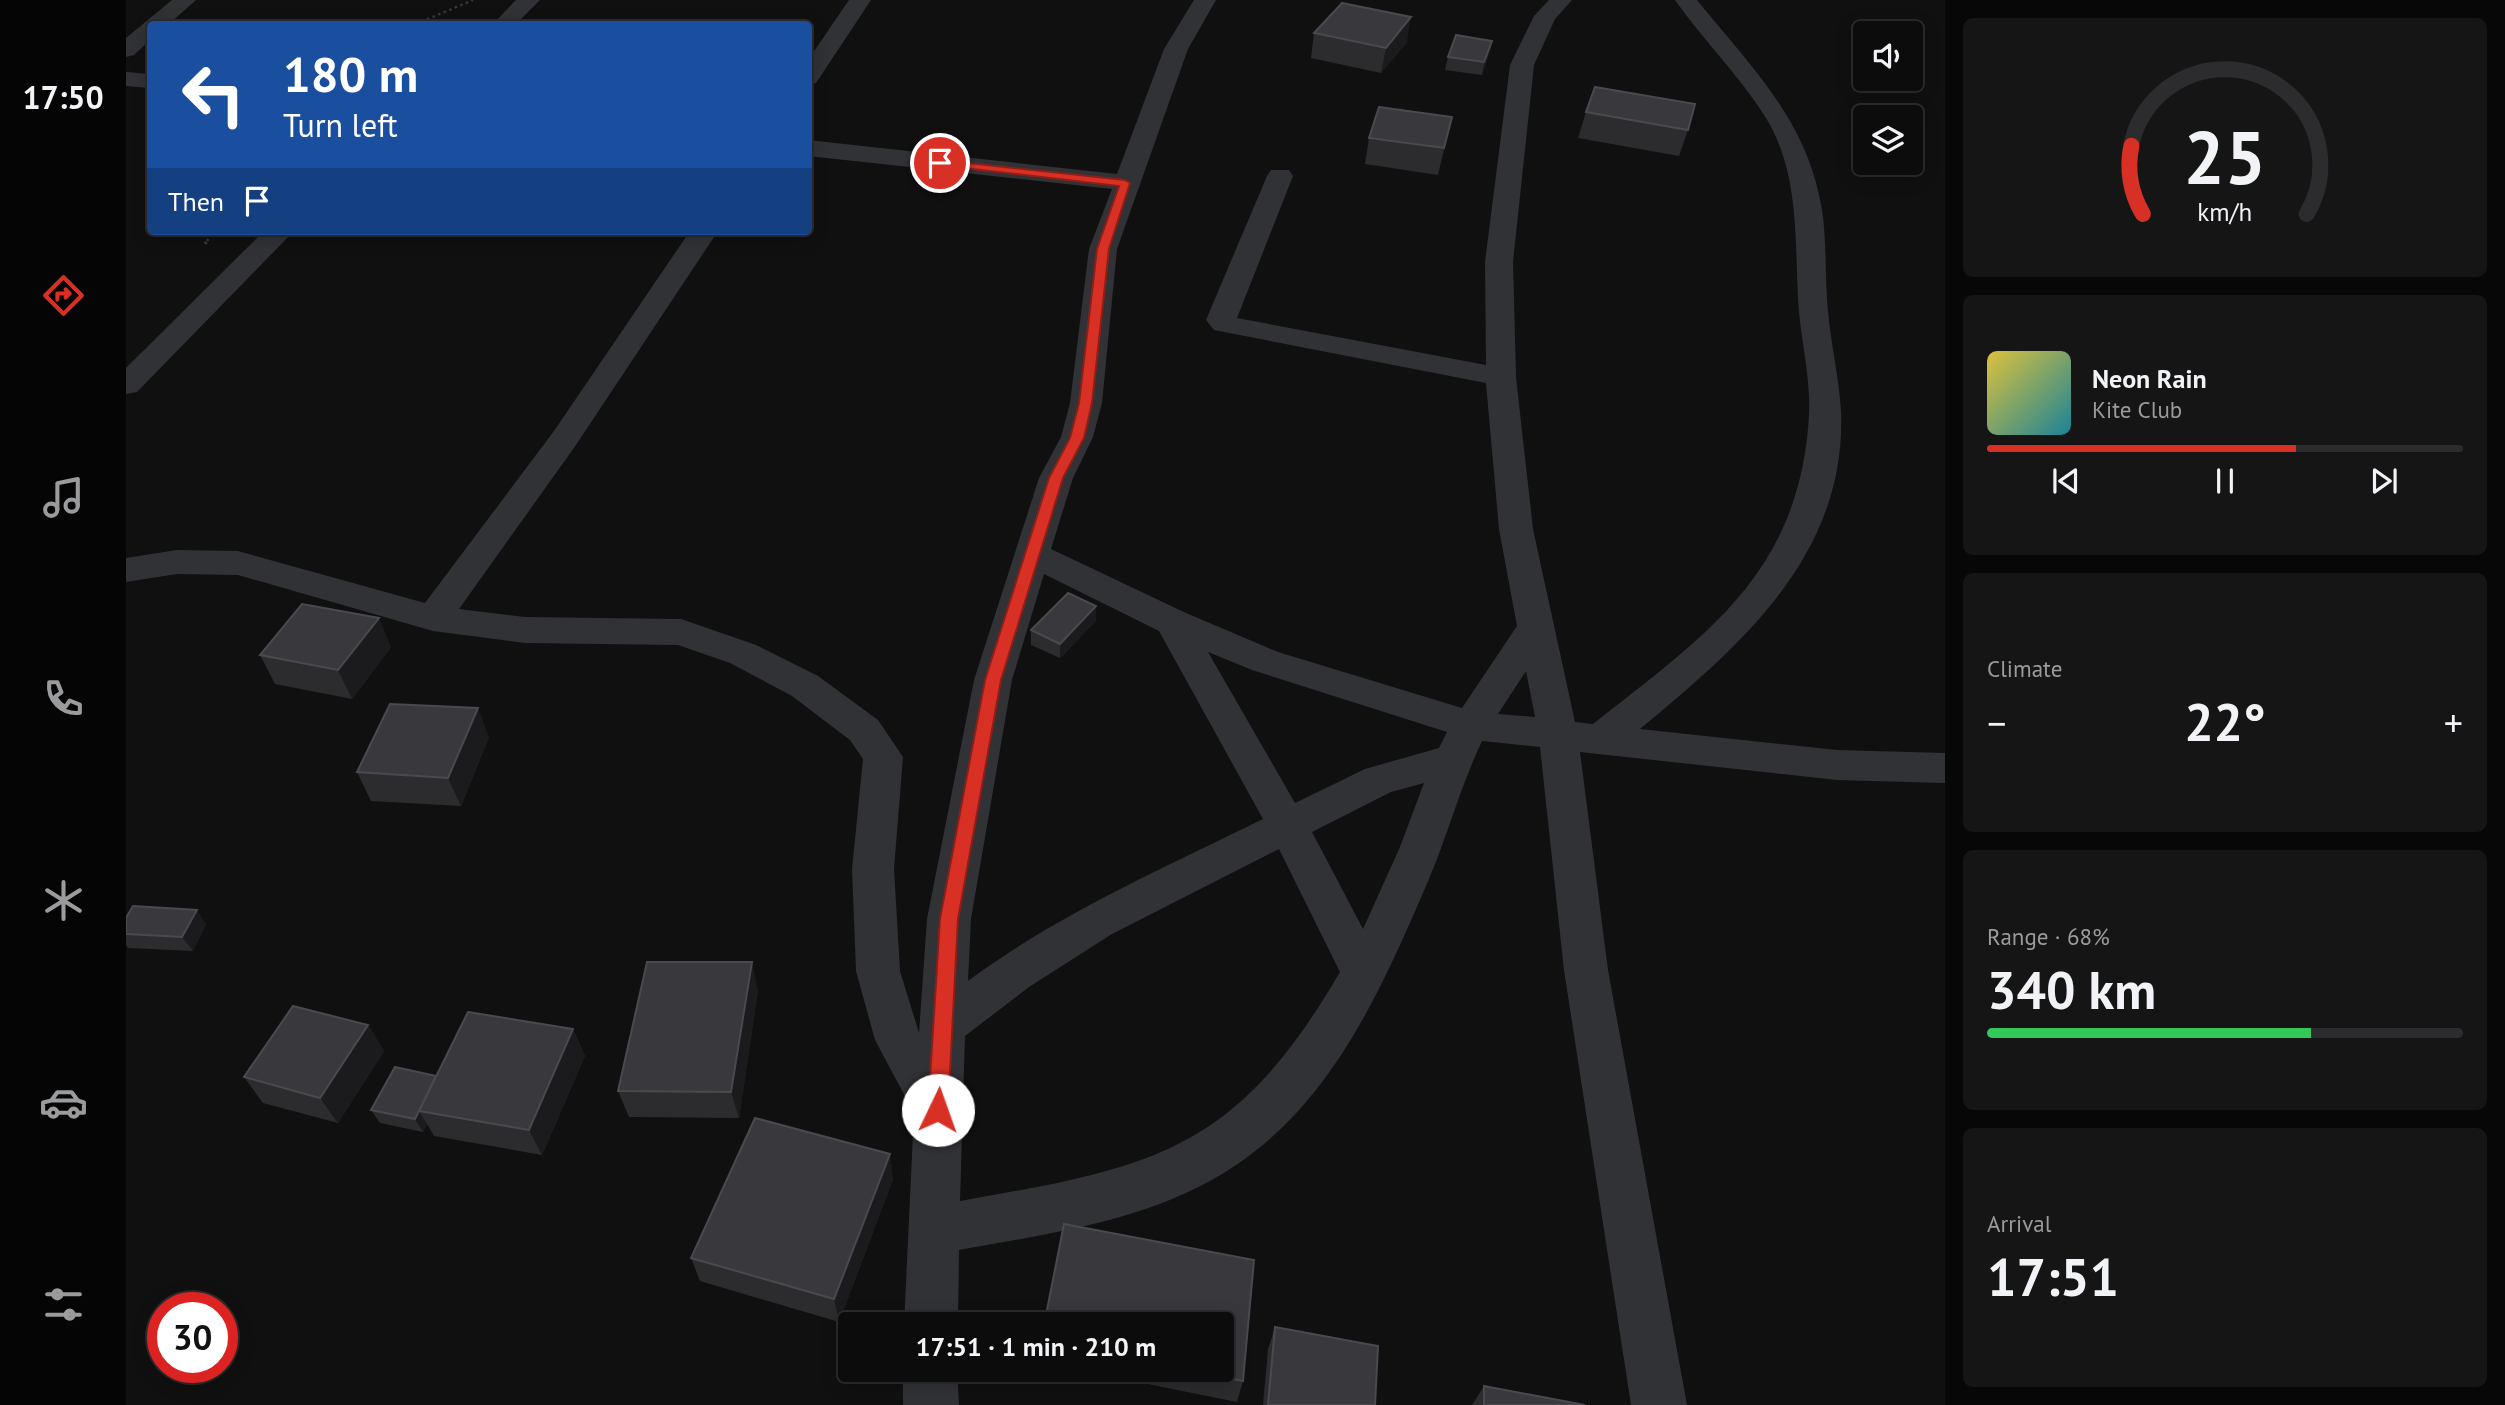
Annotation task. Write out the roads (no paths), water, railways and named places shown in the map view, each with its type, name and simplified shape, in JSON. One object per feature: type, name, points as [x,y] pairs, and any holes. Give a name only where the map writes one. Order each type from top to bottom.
[{"type":"street","points":[[160,21],[185,0]]},
{"type":"street","points":[[507,21],[529,0]]},
{"type":"street","points":[[812,72],[860,0]]},
{"type":"street","points":[[931,1312],[938,1110],[949,919],[993,680],[1056,478],[1077,438],[1083,415],[1103,249],[1176,49],[1205,0]]},
{"type":"street","points":[[1561,0],[1545,16],[1522,65],[1499,262],[1501,377],[1516,529],[1558,736],[1586,971],[1660,1405]]},
{"type":"street","points":[[1601,739],[1706,654],[1767,589],[1798,536],[1819,477],[1825,412],[1814,310],[1807,198],[1797,159],[1778,117],[1686,0]]},
{"type":"street","points":[[126,50],[147,32]]},
{"type":"street","points":[[126,79],[147,81]]},
{"type":"street","points":[[812,148],[1125,183]]},
{"type":"street","points":[[1280,176],[1221,320],[1224,324],[1501,377]]},
{"type":"street","points":[[126,385],[277,235]]},
{"type":"street","points":[[433,618],[565,438],[701,235]]},
{"type":"street","points":[[1033,555],[1174,622],[1462,742]]},
{"type":"street","points":[[126,570],[177,562],[238,563],[433,618],[525,630],[681,632],[743,654],[804,685],[864,730],[883,757],[873,869],[878,971],[898,1040],[938,1110]]},
{"type":"street","points":[[1174,622],[1288,828],[1362,971]]},
{"type":"street","points":[[934,1230],[1087,1201],[1157,1180],[1219,1149],[1271,1107],[1316,1054],[1362,971],[1416,859],[1462,742],[1537,626]]},
{"type":"street","points":[[942,1027],[1013,973],[1097,921],[1288,828],[1379,780],[1462,742],[1558,736],[1837,765],[1945,768]]},
{"type":"street","points":[[930,1382],[931,1405]]}]
